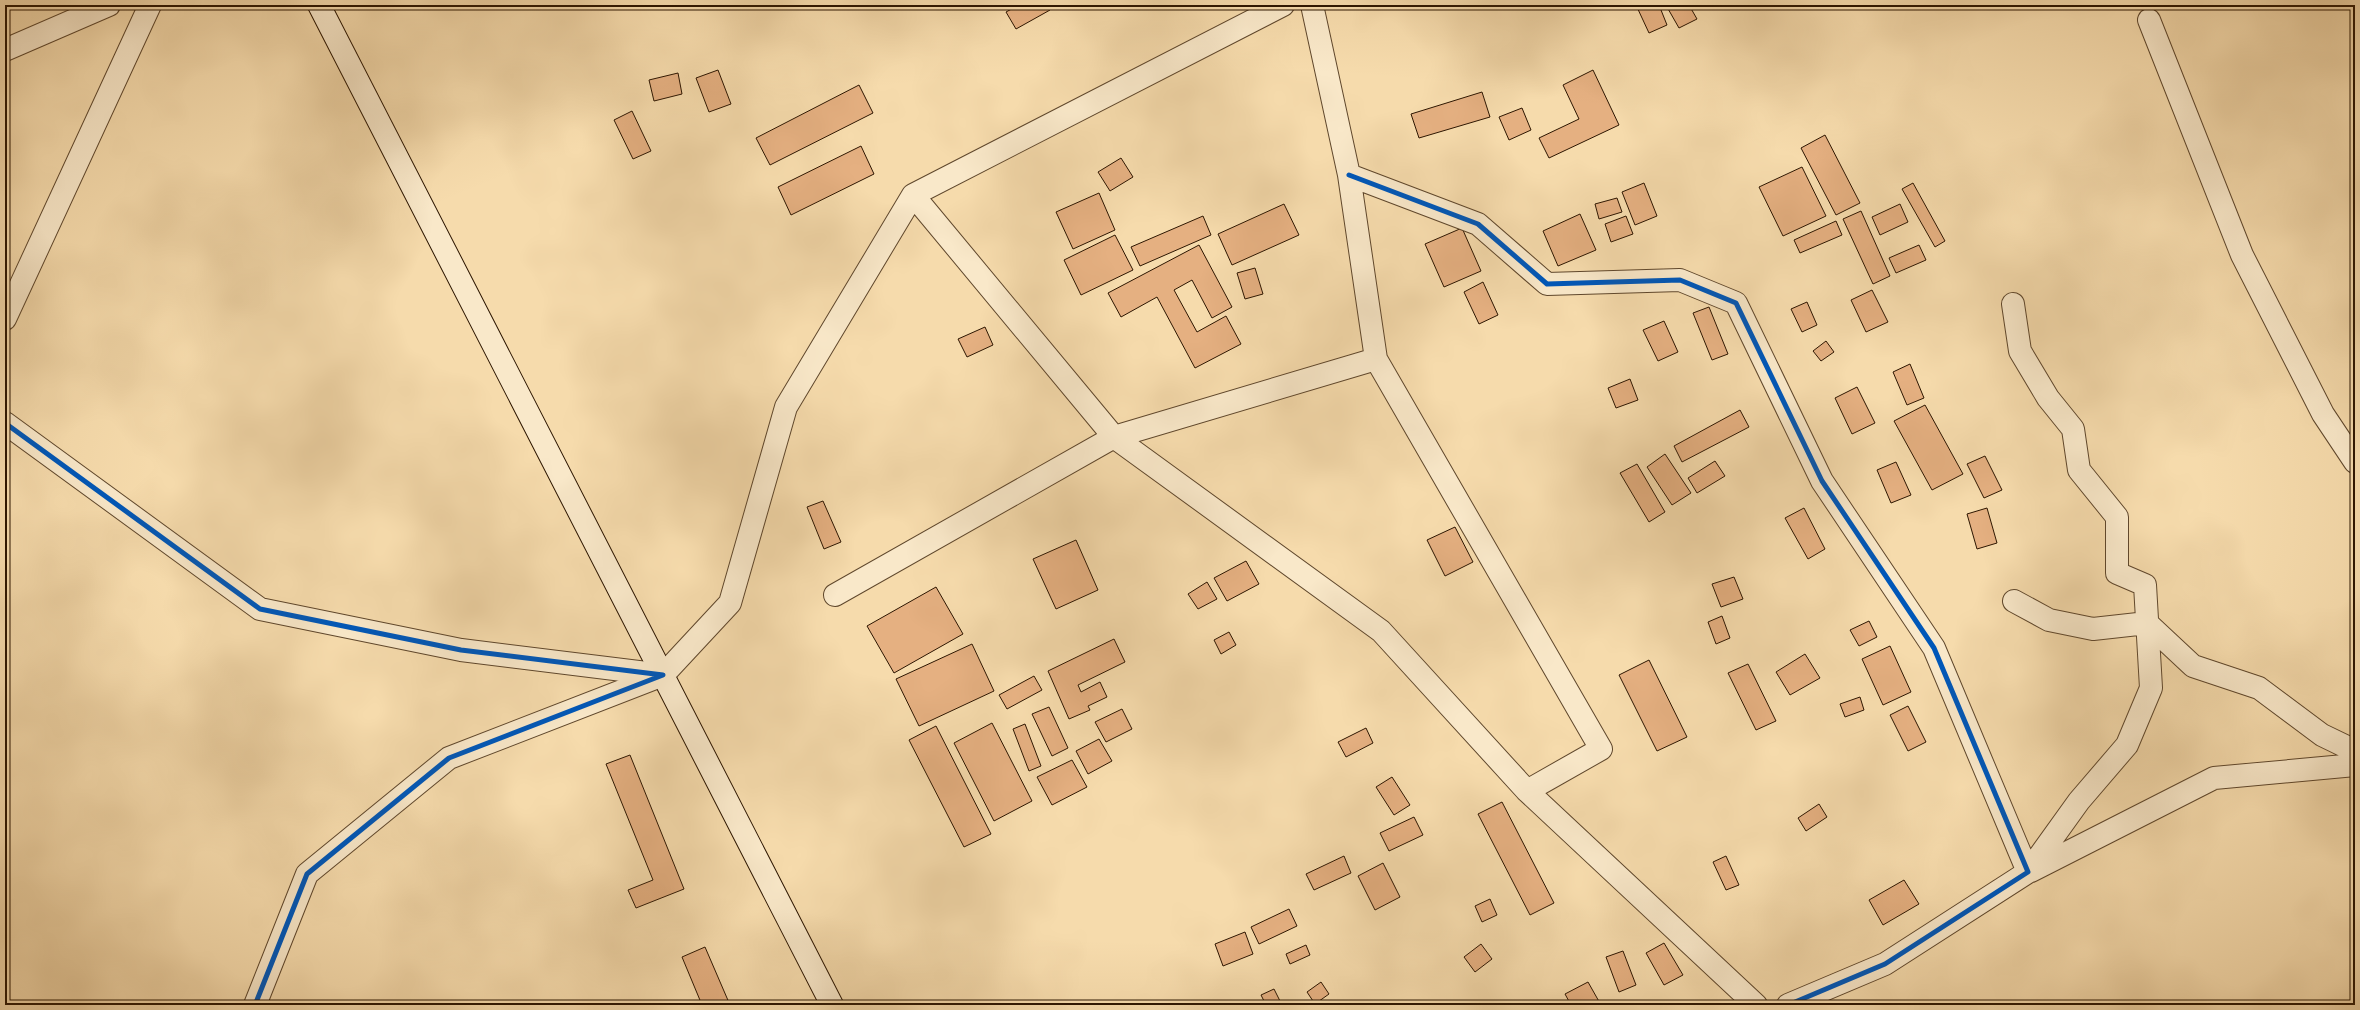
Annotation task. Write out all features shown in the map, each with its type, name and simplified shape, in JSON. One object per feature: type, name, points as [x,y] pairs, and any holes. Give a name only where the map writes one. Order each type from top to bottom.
[{"type":"street","points":[[5,50],[109,5]]},
{"type":"street","points":[[5,319],[150,5]]},
{"type":"street","points":[[319,5],[832,1005]]},
{"type":"street","points":[[255,1005],[307,874],[449,758],[663,675],[730,603],[786,407],[913,195],[1283,5]]},
{"type":"street","points":[[1312,5],[1349,175],[1376,359],[1601,749],[1527,791]]},
{"type":"street","points":[[2149,20],[2242,255],[2323,414],[2355,462]]},
{"type":"street","points":[[1349,175],[1478,224],[1547,284],[1680,280],[1736,303],[1822,481],[1934,648],[2028,872]]},
{"type":"street","points":[[913,195],[1114,437],[1381,631],[1527,791],[1756,1005]]},
{"type":"street","points":[[2013,304],[2020,351],[2048,398],[2073,429],[2079,470],[2117,517],[2117,573],[2145,586],[2151,688],[2127,745],[2079,800],[2028,872]]},
{"type":"street","points":[[835,595],[1114,437],[1376,359]]},
{"type":"street","points":[[5,423],[260,609],[461,650],[663,675]]},
{"type":"street","points":[[2014,601],[2049,620],[2093,629],[2147,623],[2193,666],[2259,688],[2322,735],[2355,752]]},
{"type":"street","points":[[1788,1005],[1885,964],[2028,872],[2214,778],[2355,765]]},
{"type":"building","points":[[1019,5],[1047,5],[1050,10],[1016,29],[1006,12]]},
{"type":"building","points":[[1636,5],[1659,5],[1667,25],[1649,33]]},
{"type":"building","points":[[1671,5],[1689,5],[1697,19],[1679,28],[1667,7]]},
{"type":"building","points":[[718,70],[731,104],[709,112],[696,78]]},
{"type":"building","points":[[1593,70],[1619,125],[1549,158],[1539,138],[1579,119],[1563,85]]},
{"type":"building","points":[[678,73],[682,94],[654,101],[649,80]]},
{"type":"building","points":[[859,85],[873,113],[770,165],[756,138]]},
{"type":"building","points":[[1482,92],[1490,117],[1419,138],[1411,114]]},
{"type":"building","points":[[1522,108],[1531,130],[1509,140],[1499,117]]},
{"type":"building","points":[[632,111],[651,151],[633,159],[614,120]]},
{"type":"building","points":[[1825,135],[1860,203],[1836,215],[1801,148]]},
{"type":"building","points":[[861,146],[874,174],[791,215],[778,187]]},
{"type":"building","points":[[1121,158],[1133,177],[1110,191],[1098,172]]},
{"type":"building","points":[[1802,167],[1826,216],[1783,236],[1759,187]]},
{"type":"building","points":[[1644,183],[1657,216],[1635,225],[1622,192]]},
{"type":"building","points":[[1913,183],[1945,241],[1935,247],[1902,189]]},
{"type":"building","points":[[1099,193],[1115,230],[1073,249],[1056,212]]},
{"type":"building","points":[[1617,198],[1622,212],[1599,219],[1595,204]]},
{"type":"building","points":[[1284,204],[1299,235],[1232,265],[1218,234]]},
{"type":"building","points":[[1900,204],[1908,222],[1880,235],[1872,217]]},
{"type":"building","points":[[1861,211],[1890,276],[1873,284],[1843,219]]},
{"type":"building","points":[[1580,214],[1596,250],[1558,266],[1543,231]]},
{"type":"building","points":[[1203,216],[1211,235],[1140,266],[1131,247]]},
{"type":"building","points":[[1626,216],[1633,234],[1611,242],[1605,224]]},
{"type":"building","points":[[1836,221],[1842,235],[1800,253],[1794,240]]},
{"type":"building","points":[[1462,228],[1481,271],[1444,287],[1425,244]]},
{"type":"building","points":[[1115,235],[1133,270],[1081,295],[1064,260]]},
{"type":"building","points":[[1199,245],[1232,307],[1212,318],[1192,280],[1174,290],[1197,332],[1226,316],[1241,344],[1195,368],[1157,297],[1121,317],[1108,293]]},
{"type":"building","points":[[1919,245],[1926,260],[1896,273],[1889,258]]},
{"type":"building","points":[[1255,268],[1263,294],[1245,299],[1237,273]]},
{"type":"building","points":[[1483,282],[1498,315],[1479,324],[1464,292]]},
{"type":"building","points":[[1872,290],[1888,322],[1866,332],[1851,300]]},
{"type":"building","points":[[1807,302],[1817,325],[1802,332],[1791,309]]},
{"type":"building","points":[[1709,307],[1728,354],[1712,360],[1693,313]]},
{"type":"building","points":[[1664,321],[1678,352],[1658,361],[1643,330]]},
{"type":"building","points":[[985,327],[993,345],[967,357],[958,339]]},
{"type":"building","points":[[1826,341],[1834,352],[1821,361],[1813,351]]},
{"type":"building","points":[[1910,364],[1924,398],[1907,405],[1893,372]]},
{"type":"building","points":[[1630,379],[1638,400],[1616,408],[1608,388]]},
{"type":"building","points":[[1857,387],[1875,423],[1852,434],[1835,398]]},
{"type":"building","points":[[1925,405],[1963,474],[1932,490],[1894,421]]},
{"type":"building","points":[[1740,410],[1749,427],[1682,462],[1674,446]]},
{"type":"building","points":[[1665,454],[1691,493],[1672,505],[1647,467]]},
{"type":"building","points":[[1985,456],[2002,490],[1984,498],[1967,464]]},
{"type":"building","points":[[1715,461],[1725,476],[1697,493],[1688,478]]},
{"type":"building","points":[[1896,462],[1911,495],[1891,503],[1877,470]]},
{"type":"building","points":[[1637,464],[1665,512],[1649,522],[1620,473]]},
{"type":"building","points":[[823,501],[841,542],[824,549],[807,507]]},
{"type":"building","points":[[1804,508],[1825,549],[1808,559],[1785,518]]},
{"type":"building","points":[[1987,508],[1997,543],[1977,549],[1967,514]]},
{"type":"building","points":[[1455,527],[1473,562],[1445,576],[1427,540]]},
{"type":"building","points":[[1076,540],[1098,590],[1056,609],[1033,559]]},
{"type":"building","points":[[1246,561],[1259,584],[1227,601],[1214,578]]},
{"type":"building","points":[[1734,577],[1743,599],[1721,607],[1712,584]]},
{"type":"building","points":[[1207,582],[1217,599],[1198,609],[1188,594]]},
{"type":"building","points":[[936,587],[963,634],[894,673],[867,626]]},
{"type":"building","points":[[1722,616],[1730,638],[1716,644],[1708,622]]},
{"type":"building","points":[[1869,621],[1877,637],[1859,646],[1850,630]]},
{"type":"building","points":[[1229,632],[1236,645],[1221,654],[1214,640]]},
{"type":"building","points":[[1114,639],[1125,662],[1078,685],[1081,692],[1100,682],[1107,697],[1088,706],[1090,710],[1069,719],[1048,671]]},
{"type":"building","points":[[972,644],[994,691],[919,726],[896,679]]},
{"type":"building","points":[[1890,646],[1911,692],[1883,705],[1862,659]]},
{"type":"building","points":[[1805,654],[1820,678],[1790,695],[1776,672]]},
{"type":"building","points":[[1649,660],[1687,737],[1657,751],[1619,675]]},
{"type":"building","points":[[1748,664],[1776,721],[1756,730],[1728,673]]},
{"type":"building","points":[[1034,676],[1042,690],[1007,709],[999,695]]},
{"type":"building","points":[[1860,697],[1864,710],[1845,717],[1840,704]]},
{"type":"building","points":[[1908,706],[1926,742],[1908,751],[1890,715]]},
{"type":"building","points":[[1049,707],[1068,748],[1052,756],[1032,714]]},
{"type":"building","points":[[1122,709],[1132,729],[1106,742],[1095,722]]},
{"type":"building","points":[[992,723],[1032,801],[994,821],[954,743]]},
{"type":"building","points":[[1025,724],[1041,766],[1029,771],[1013,729]]},
{"type":"building","points":[[936,726],[991,834],[964,847],[909,740]]},
{"type":"building","points":[[1366,728],[1373,743],[1346,757],[1338,742]]},
{"type":"building","points":[[1099,739],[1112,761],[1088,774],[1076,751]]},
{"type":"building","points":[[630,755],[684,889],[636,908],[628,890],[653,880],[606,764]]},
{"type":"building","points":[[1072,760],[1087,787],[1052,805],[1037,777]]},
{"type":"building","points":[[1392,777],[1410,805],[1394,815],[1376,787]]},
{"type":"building","points":[[1502,802],[1554,903],[1530,915],[1478,814]]},
{"type":"building","points":[[1819,804],[1827,817],[1806,831],[1798,818]]},
{"type":"building","points":[[1414,817],[1423,835],[1389,851],[1380,833]]},
{"type":"building","points":[[1344,856],[1351,873],[1314,890],[1306,874]]},
{"type":"building","points":[[1726,856],[1739,885],[1726,890],[1713,862]]},
{"type":"building","points":[[1383,863],[1400,897],[1375,910],[1358,876]]},
{"type":"building","points":[[1904,880],[1919,904],[1883,925],[1869,900]]},
{"type":"building","points":[[1490,899],[1497,915],[1482,922],[1475,906]]},
{"type":"building","points":[[1289,909],[1297,926],[1259,944],[1251,927]]},
{"type":"building","points":[[1245,932],[1253,954],[1223,966],[1215,944]]},
{"type":"building","points":[[1664,943],[1683,975],[1664,985],[1646,953]]},
{"type":"building","points":[[1481,944],[1492,959],[1475,972],[1464,957]]},
{"type":"building","points":[[1306,945],[1310,955],[1290,964],[1286,954]]},
{"type":"building","points":[[705,947],[730,1005],[702,1005],[682,957]]},
{"type":"building","points":[[1623,951],[1636,985],[1619,992],[1606,957]]},
{"type":"building","points":[[1321,982],[1329,994],[1315,1004],[1307,992]]},
{"type":"building","points":[[1588,982],[1601,1005],[1571,1005],[1565,994]]},
{"type":"building","points":[[1274,989],[1282,1005],[1266,1005],[1261,995]]},
{"type":"cycle path","points":[[1349,175],[1478,224],[1547,284],[1680,280],[1736,303],[1822,481],[1934,648],[2028,872],[1885,964],[1788,1005]]},
{"type":"cycle path","points":[[5,423],[260,609],[461,650],[663,675],[449,758],[307,874],[255,1005]]}]
